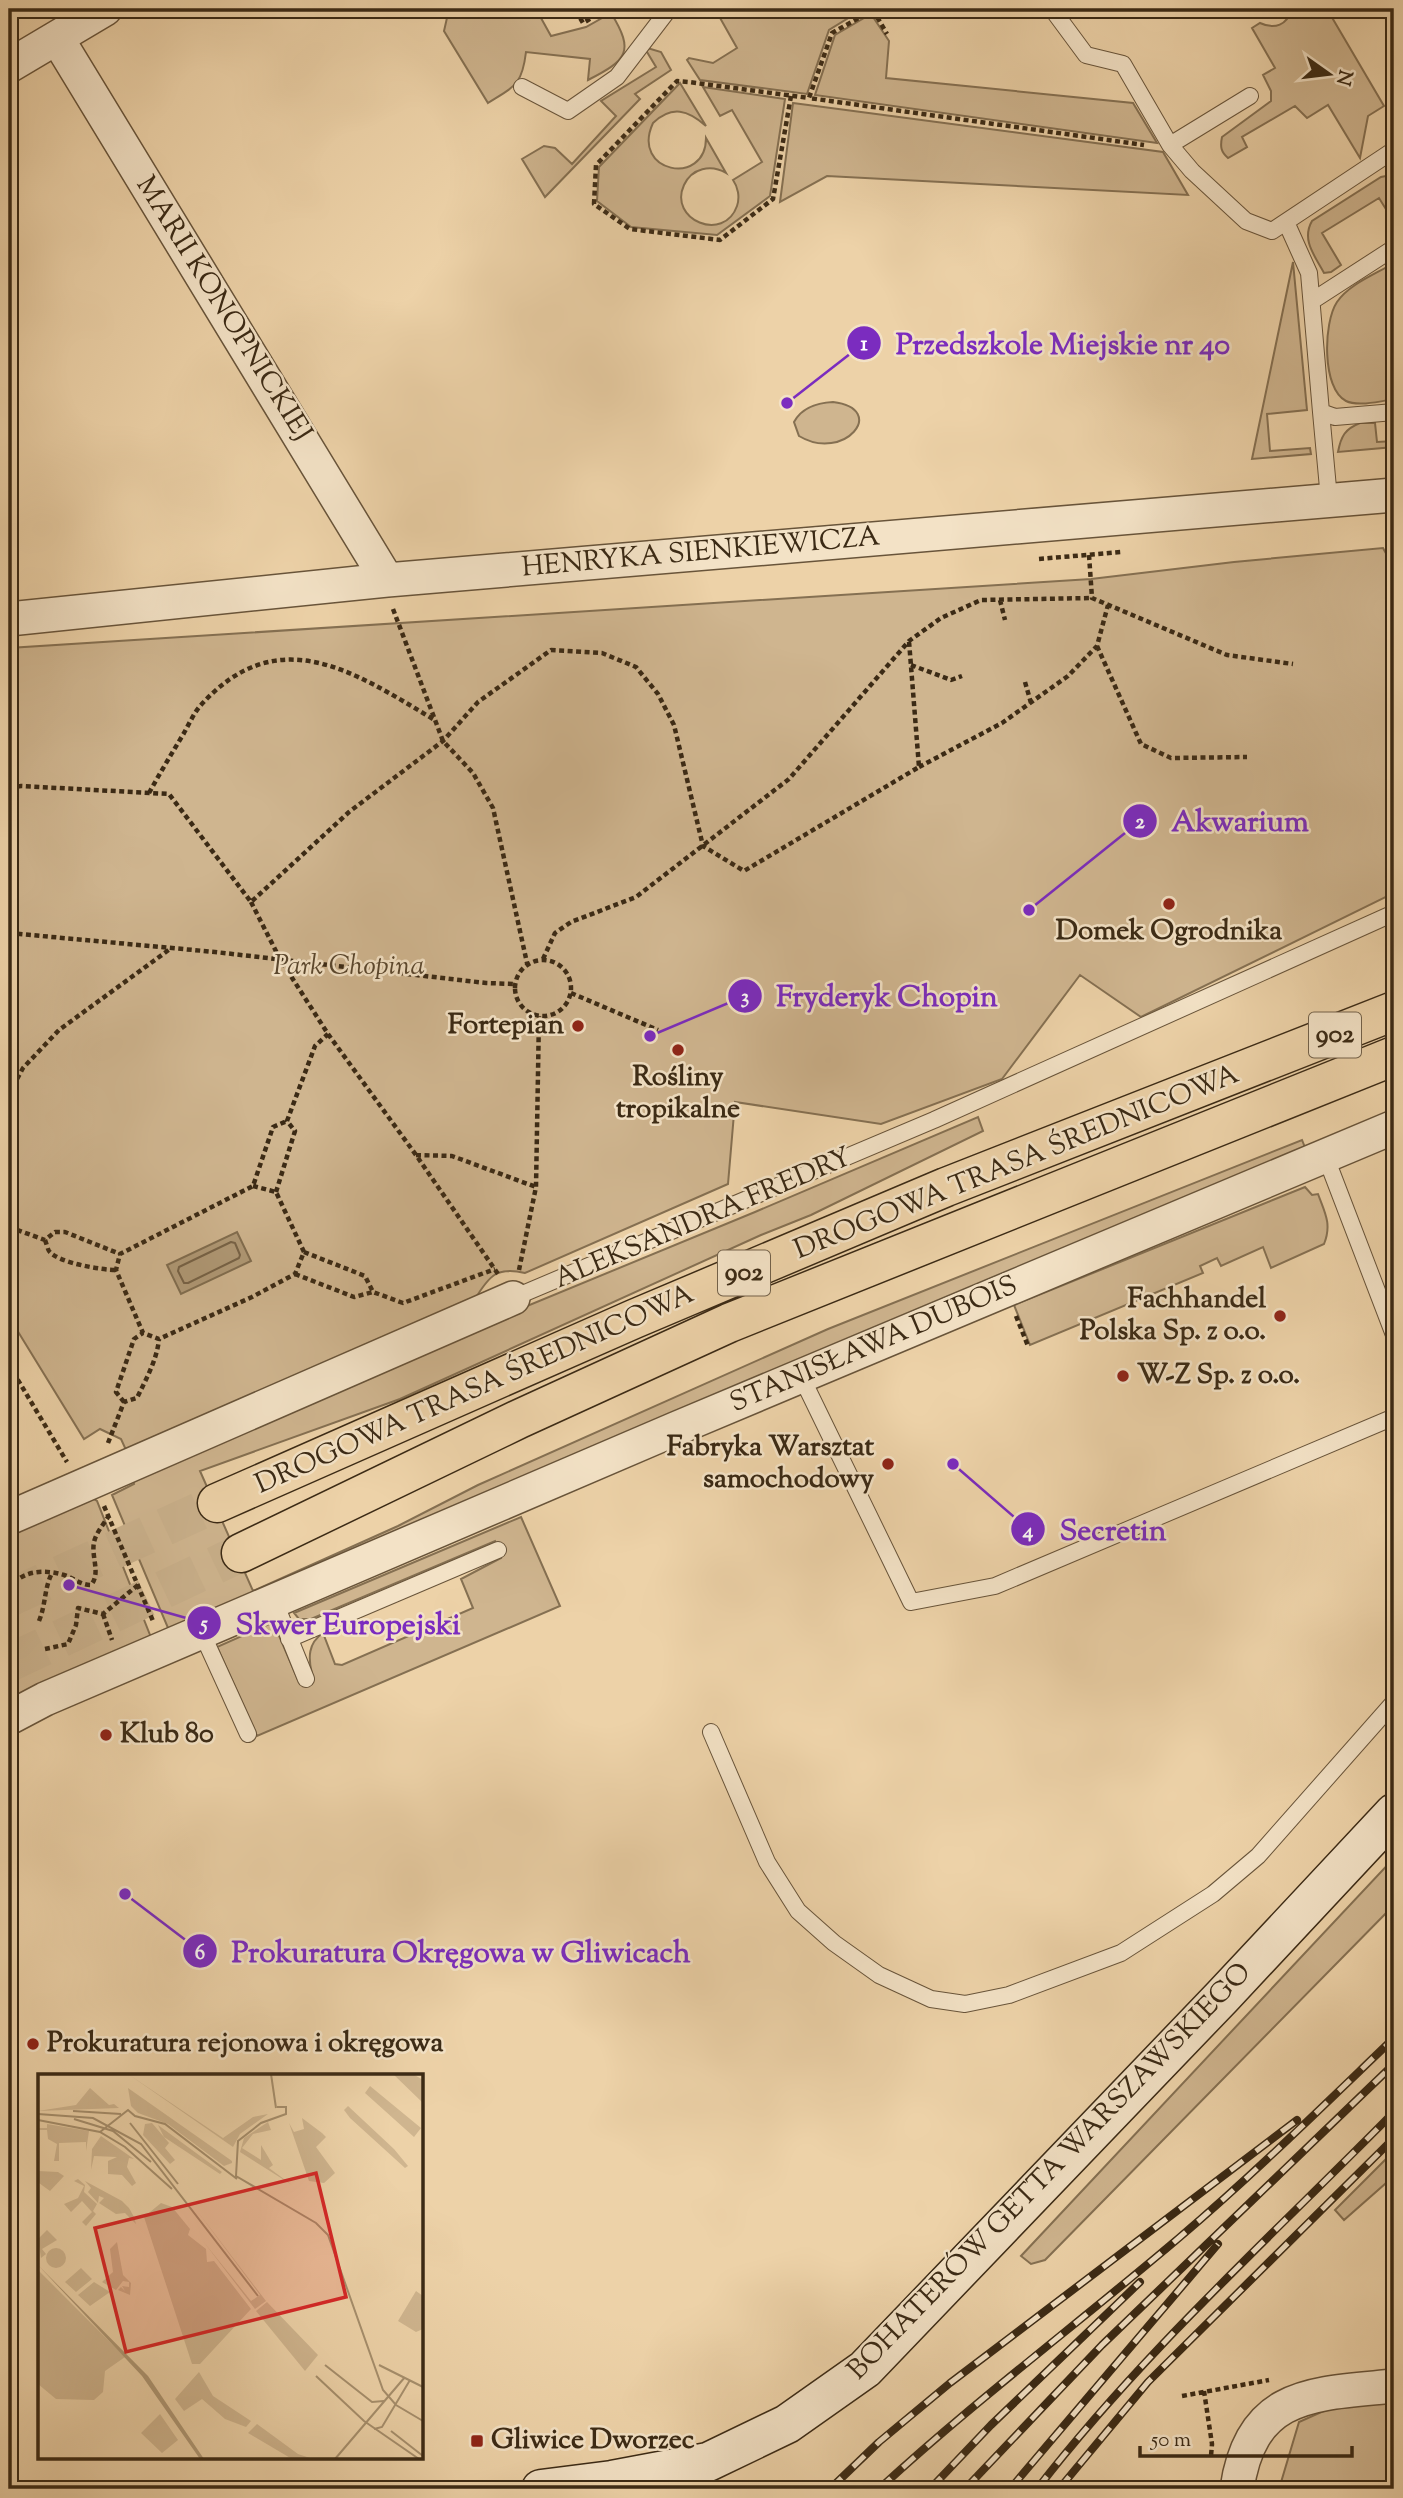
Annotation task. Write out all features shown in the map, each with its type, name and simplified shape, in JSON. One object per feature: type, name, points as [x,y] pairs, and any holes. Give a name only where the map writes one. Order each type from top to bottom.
[{"type":"main road","name":"DROGOWA TRASA ŚREDNICOWA","points":[[217,1503],[634,1319],[946,1187],[1394,1011]]},
{"type":"main road","name":"DROGOWA TRASA ŚREDNICOWA","points":[[241,1553],[729,1322],[1394,1056]]},
{"type":"main road","points":[[1305,1091],[1394,1076]]},
{"type":"main road","name":"BOHATERÓW GETTA WARSZAWSKIEGO","points":[[541,2489],[656,2481],[708,2462],[787,2424],[865,2369],[1394,1813]]},
{"type":"street","points":[[9,66],[105,9]]},
{"type":"street","name":"MARII KONOPNICKIEJ","points":[[57,38],[301,436],[389,594]]},
{"type":"street","name":"HENRYKA SIENKIEWICZA","points":[[9,619],[389,594],[1329,499],[1393,498]]},
{"type":"street","name":"STANISŁAWA DUBOIS","points":[[9,1718],[45,1699],[201,1631],[1394,1127]]},
{"type":"street","name":"ALEKSANDRA FREDRY","points":[[9,1518],[83,1476],[516,1285]]},
{"type":"street","points":[[1237,2489],[1240,2470],[1257,2432],[1284,2405],[1310,2395],[1394,2386]]},
{"type":"lane","points":[[522,87],[568,111],[617,76],[668,9]]},
{"type":"lane","points":[[1052,9],[1086,55],[1123,64],[1170,145],[1192,172],[1246,221],[1272,231],[1394,150]]},
{"type":"lane","points":[[1170,145],[1250,96]]},
{"type":"lane","points":[[1286,222],[1310,273],[1329,499]]},
{"type":"lane","points":[[1312,301],[1394,248]]},
{"type":"lane","points":[[1321,412],[1335,417],[1394,412]]},
{"type":"lane","name":"ALEKSANDRA FREDRY","points":[[516,1285],[934,1121],[1394,913]]},
{"type":"lane","points":[[1325,1155],[1394,1335]]},
{"type":"lane","points":[[802,1376],[815,1408],[911,1602],[995,1587],[1394,1417]]},
{"type":"lane","points":[[289,1639],[498,1550]]},
{"type":"lane","points":[[274,1600],[306,1679]]},
{"type":"lane","points":[[201,1631],[248,1734]]},
{"type":"lane","points":[[711,1732],[767,1862],[798,1911],[879,1975],[930,1999],[965,2004],[1009,1995],[1121,1953],[1213,1894],[1258,1856],[1394,1702]]},
{"type":"path","points":[[576,12],[583,23],[607,9]]},
{"type":"path","points":[[809,98],[832,33],[873,9],[887,34]]},
{"type":"path","points":[[790,96],[774,199],[720,240],[630,229],[594,204],[596,165],[677,81],[809,98],[1158,147],[1170,145]]},
{"type":"path","points":[[1089,555],[1092,598]]},
{"type":"path","points":[[389,594],[443,741],[473,774],[493,808],[527,963]]},
{"type":"path","points":[[543,959],[555,933],[571,922],[636,897],[789,779],[909,641],[941,618],[981,600],[1092,598],[1227,655],[1293,664]]},
{"type":"path","points":[[1000,600],[1005,620]]},
{"type":"path","points":[[251,902],[349,812],[443,741],[478,702],[551,650],[602,653],[635,667],[658,694],[674,725],[703,846],[744,871],[919,767],[1002,723],[1068,676],[1097,646],[1108,605]]},
{"type":"path","points":[[909,641],[919,767]]},
{"type":"path","points":[[1097,646],[1141,744],[1171,758],[1247,757]]},
{"type":"path","points":[[149,793],[198,708],[229,678],[275,659],[317,662],[359,676],[435,720]]},
{"type":"path","points":[[911,665],[951,680],[962,676]]},
{"type":"path","points":[[1025,682],[1031,703]]},
{"type":"path","points":[[9,788],[21,786],[169,794],[251,902],[280,959],[328,1034],[495,1269],[516,1285],[536,1187],[539,1016]]},
{"type":"path","points":[[9,933],[515,984]]},
{"type":"path","points":[[9,1094],[23,1068],[59,1030],[170,948]]},
{"type":"path","points":[[543,959],[559,963],[567,971],[571,993],[560,1011],[539,1016],[529,1013],[521,1006],[516,996],[515,984],[519,972],[527,963],[543,959]]},
{"type":"path","points":[[571,993],[658,1030]]},
{"type":"path","points":[[253,1186],[273,1126],[287,1121],[315,1046],[328,1034]]},
{"type":"path","points":[[287,1121],[295,1131],[276,1192],[304,1252],[365,1276],[373,1292]]},
{"type":"path","points":[[416,1155],[453,1156],[536,1187]]},
{"type":"path","points":[[45,1240],[55,1232],[65,1232],[120,1254],[253,1186],[276,1192]]},
{"type":"path","points":[[9,1227],[45,1240]]},
{"type":"path","points":[[45,1240],[48,1251],[56,1256],[98,1269],[116,1270]]},
{"type":"path","points":[[120,1254],[116,1270],[143,1333],[159,1339],[252,1297],[295,1274],[304,1252]]},
{"type":"path","points":[[295,1274],[354,1297],[373,1292],[403,1303],[495,1269]]},
{"type":"path","points":[[1015,1313],[1028,1346]]},
{"type":"path","points":[[124,1402],[117,1392],[134,1339],[143,1333]]},
{"type":"path","points":[[124,1402],[137,1398],[150,1372],[159,1339]]},
{"type":"path","points":[[9,1365],[108,1516],[158,1632]]},
{"type":"path","points":[[111,1435],[124,1402]]},
{"type":"path","points":[[9,1590],[14,1580],[36,1571],[67,1576],[82,1585],[91,1585],[96,1573],[92,1555],[94,1539],[108,1516]]},
{"type":"path","points":[[38,1621],[46,1605],[45,1587],[52,1573]]},
{"type":"path","points":[[103,1614],[138,1585]]},
{"type":"path","points":[[45,1649],[68,1644],[76,1625],[78,1608],[103,1614]]},
{"type":"path","points":[[103,1614],[116,1651]]},
{"type":"path","points":[[1204,2391],[1212,2444],[1210,2464]]},
{"type":"green space","points":[[449,9],[536,9],[551,36],[586,27],[611,13],[619,26],[625,46],[619,60],[588,80],[590,59],[526,52],[522,72],[516,84],[488,103],[444,31]]},
{"type":"green space","points":[[715,9],[863,9],[829,30],[807,94],[700,80],[687,60],[689,58],[713,63],[737,48]]},
{"type":"green space","points":[[1292,9],[1327,9],[1384,106],[1368,116],[1360,158],[1328,105],[1307,118],[1295,106],[1242,137],[1247,147],[1228,158],[1222,151],[1222,137],[1271,101],[1271,91],[1263,75],[1275,68],[1252,28],[1260,23],[1280,25]]},
{"type":"green space","points":[[871,14],[889,41],[886,78],[1133,103],[1157,143],[815,95],[835,35]]},
{"type":"green space","points":[[644,47],[661,52],[671,70],[635,94],[640,99],[545,197],[522,159],[544,146],[555,148],[572,164],[616,116],[601,101],[656,67]]},
{"type":"green space","points":[[680,83],[706,126],[686,113],[673,112],[653,123],[649,140],[652,153],[660,163],[671,168],[683,168],[694,163],[703,153],[706,138],[726,173],[708,168],[697,171],[687,179],[681,197],[690,217],[710,225],[721,223],[730,217],[737,206],[738,192],[733,180],[762,162],[732,110],[720,116],[703,87],[785,99],[770,196],[717,235],[631,227],[597,201],[599,167]]},
{"type":"green space","points":[[793,103],[1163,152],[1188,195],[827,176],[780,202]]},
{"type":"green space","points":[[1394,176],[1394,222],[1379,198],[1322,233],[1341,265],[1324,273],[1309,241],[1312,221],[1381,177]]},
{"type":"green space","points":[[1293,262],[1307,410],[1267,414],[1270,451],[1310,448],[1311,454],[1252,459]]},
{"type":"green space","points":[[1394,263],[1394,399],[1351,403],[1338,394],[1329,370],[1327,339],[1332,312],[1348,290]]},
{"type":"green space","points":[[833,402],[849,407],[858,414],[859,423],[854,432],[831,443],[816,443],[799,436],[794,422],[801,413],[816,405]]},
{"type":"green space","points":[[1360,423],[1375,423],[1377,442],[1394,441],[1394,447],[1338,452],[1344,434]]},
{"type":"green space","name":"Park Chopina","points":[[1383,548],[1394,568],[1394,893],[1141,1017],[1080,975],[1002,1079],[881,1124],[735,1102],[728,1184],[525,1273],[501,1272],[485,1284],[475,1299],[126,1450],[121,1439],[100,1429],[84,1439],[9,1317],[9,648],[1091,579]]},
{"type":"green space","points":[[978,1117],[983,1131],[811,1215],[761,1235],[400,1399],[200,1471],[253,1591],[398,1526],[478,1485],[828,1329],[1302,1140],[1306,1150],[171,1631],[168,1628],[112,1495],[134,1484],[132,1475]]},
{"type":"green space","points":[[1305,1187],[1312,1195],[1318,1194],[1325,1213],[1327,1230],[1324,1244],[1271,1268],[1263,1247],[1221,1266],[1217,1258],[1200,1266],[1203,1273],[1030,1345],[1014,1305]]},
{"type":"green space","points":[[86,1494],[97,1501],[152,1640],[9,1709],[9,1530]]},
{"type":"green space","points":[[521,1517],[560,1606],[257,1736],[217,1647],[269,1624],[277,1631],[298,1680],[312,1674],[310,1651],[314,1641],[323,1633],[335,1664],[342,1665],[473,1608],[461,1579],[501,1558],[495,1541],[311,1619],[299,1619],[294,1613]]},
{"type":"green space","points":[[1394,1858],[1394,1905],[1045,2260],[1031,2264],[1021,2256]]},
{"type":"green space","points":[[1394,2151],[1394,2176],[1344,2220],[1335,2210]]},
{"type":"green space","points":[[1394,2400],[1394,2489],[1279,2489],[1299,2422],[1337,2405]]},
{"type":"water","points":[[237,1232],[251,1261],[181,1294],[167,1265]]},
{"type":"tunnel","points":[[9,1598],[217,1503]]},
{"type":"tunnel","points":[[9,1663],[241,1553]]},
{"type":"railway","points":[[879,2489],[953,2424],[1208,2213],[1394,2038]]},
{"type":"railway","points":[[965,2489],[1102,2345],[1394,2064]]},
{"type":"railway","points":[[1037,2489],[1120,2390],[1165,2342],[1394,2112]]},
{"type":"railway","points":[[830,2489],[879,2442],[950,2383],[1297,2120]]},
{"type":"railway","points":[[1059,2489],[1148,2382],[1394,2138]]},
{"type":"railway","points":[[1010,2489],[1218,2244]]},
{"type":"railway","points":[[930,2489],[991,2425],[1140,2282]]},
{"type":"place","name":"Przedszkole Miejskie nr 40","points":[[787,403]]},
{"type":"place","name":"Domek Ogrodnika","points":[[1169,904]]},
{"type":"place","name":"Akwarium","points":[[1029,910]]},
{"type":"place","name":"Fortepian","points":[[578,1026]]},
{"type":"place","name":"Fryderyk Chopin","points":[[650,1036]]},
{"type":"place","name":"Rośliny tropikalne","points":[[678,1050]]},
{"type":"place","name":"Fachhandel Polska Sp. z o.o.","points":[[1280,1316]]},
{"type":"place","name":"W-Z Sp. z o.o.","points":[[1123,1376]]},
{"type":"place","name":"Fabryka Warsztat samochodowy","points":[[888,1464]]},
{"type":"place","name":"Secretin","points":[[953,1464]]},
{"type":"place","name":"Skwer Europejski","points":[[69,1585]]},
{"type":"place","name":"Klub 80","points":[[106,1735]]},
{"type":"place","name":"Prokuratura Okręgowa w Gliwicach","points":[[125,1894]]},
{"type":"place","name":"Prokuratura rejonowa i okręgowa","points":[[33,2044]]},
{"type":"place","name":"Gliwice Dworzec","points":[[477,2441]]}]
